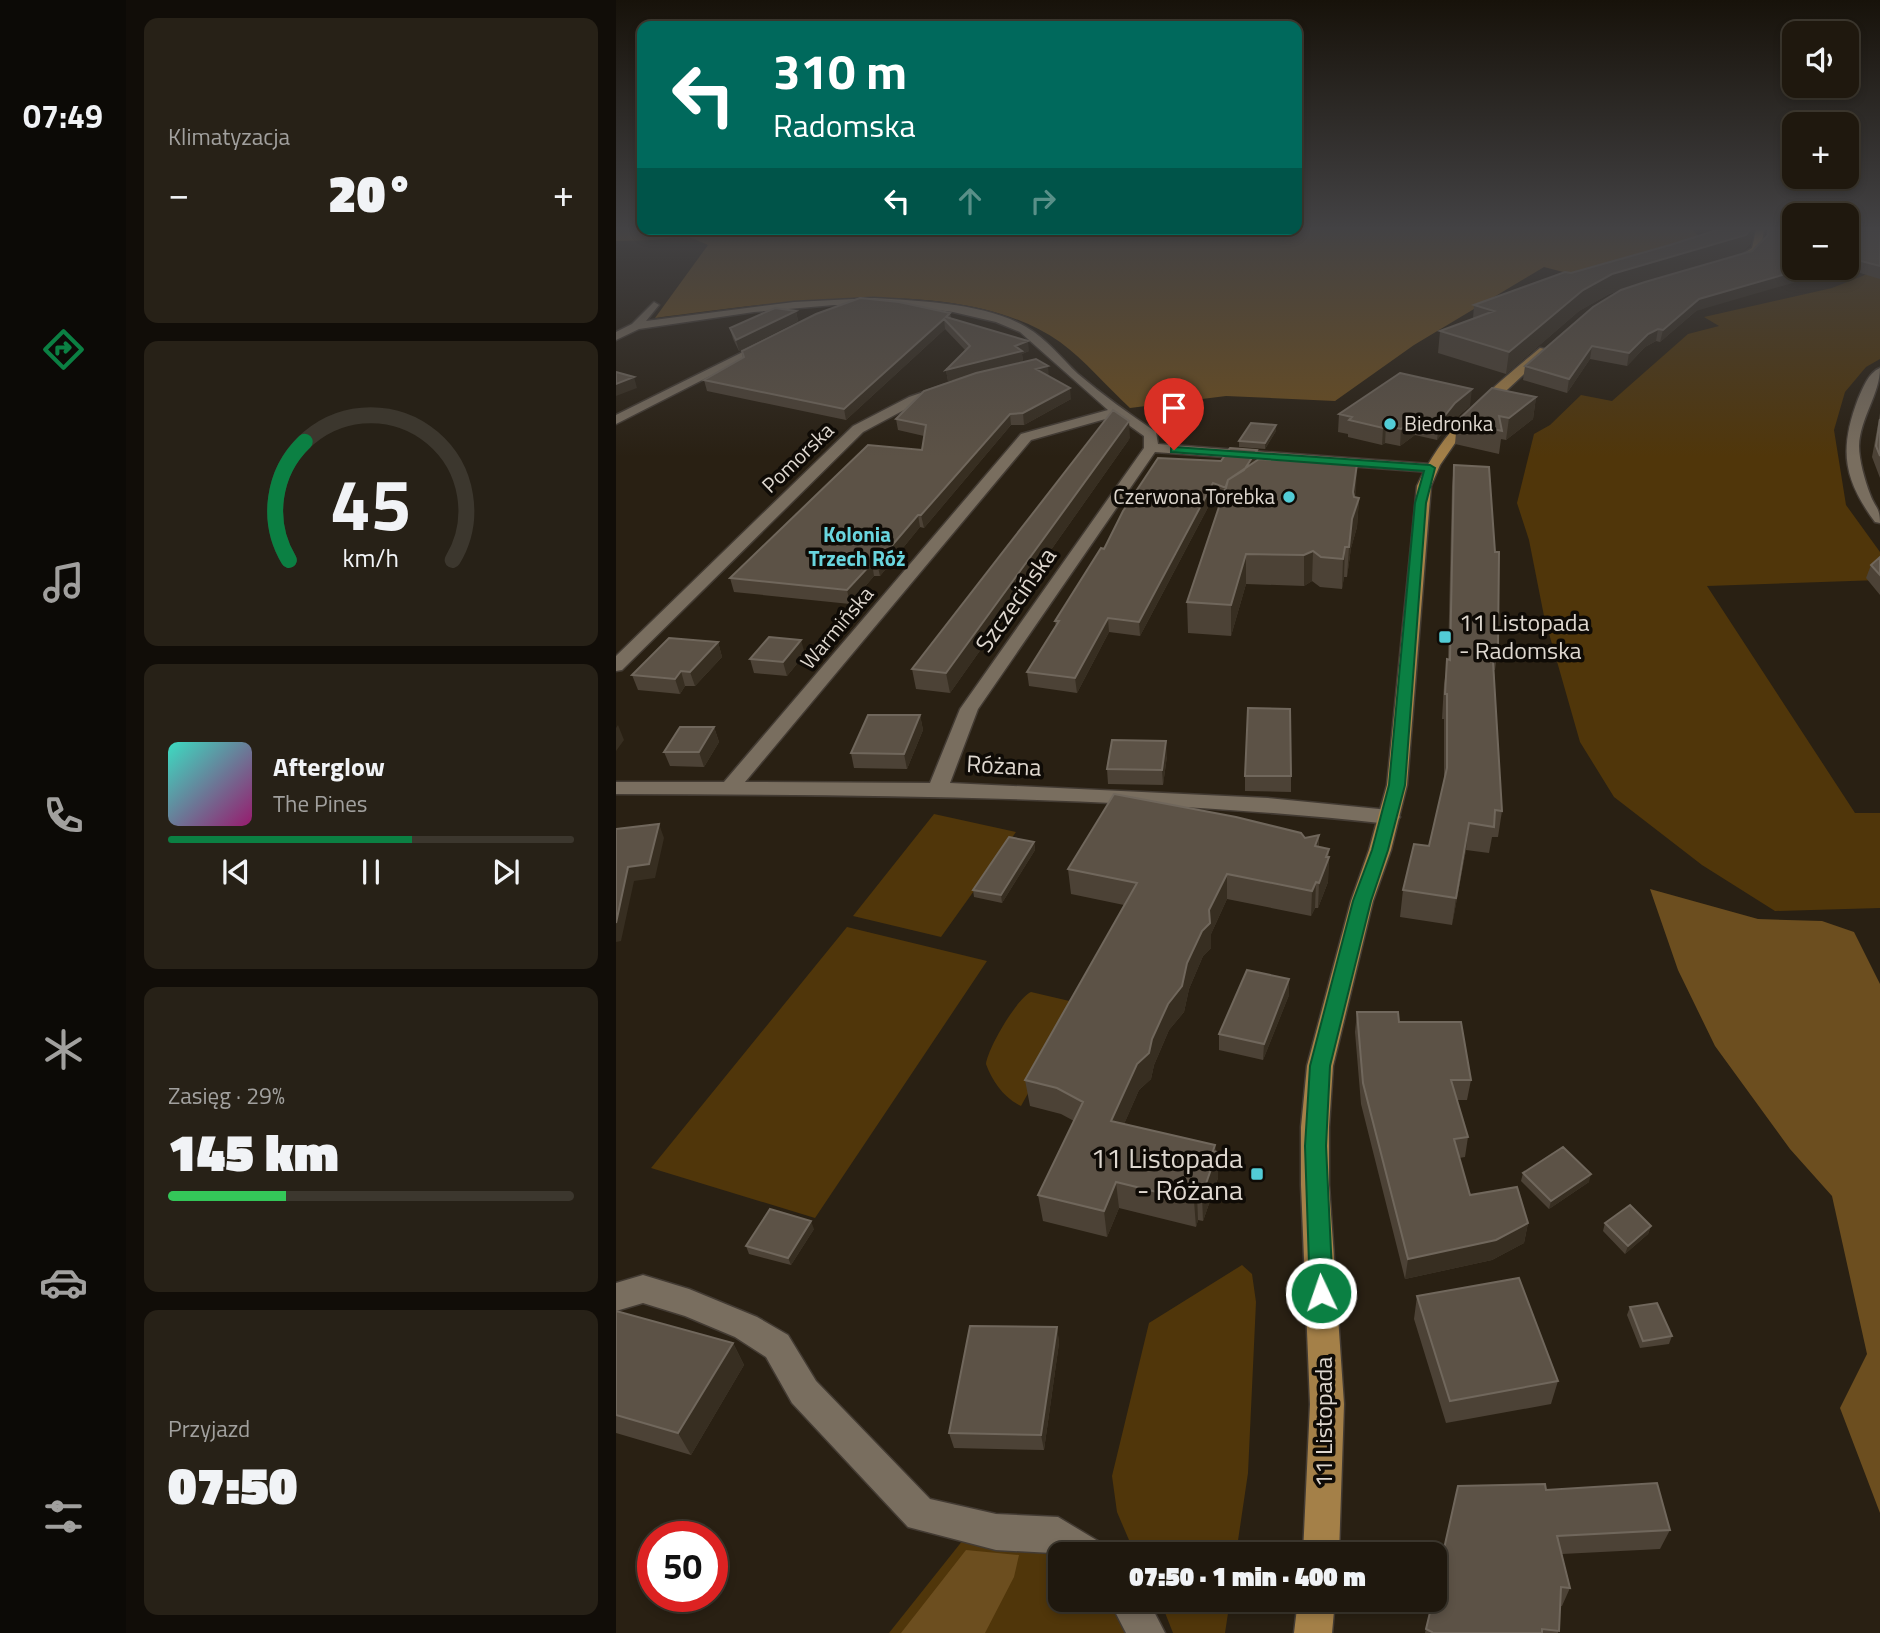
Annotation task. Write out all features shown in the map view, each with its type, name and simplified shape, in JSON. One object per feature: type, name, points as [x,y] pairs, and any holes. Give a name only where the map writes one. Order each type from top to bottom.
[{"type":"main road","name":"11 Listopada","points":[[1321,1542],[1327,1404],[1315,1185],[1315,1127],[1320,1066],[1362,901],[1390,817],[1397,785],[1420,503],[1430,468],[1460,425],[1553,343]]},
{"type":"main road","points":[[1313,1633],[1316,1612]]},
{"type":"street","points":[[616,337],[636,326],[654,305]]},
{"type":"street","points":[[636,326],[792,305]]},
{"type":"street","points":[[818,319],[845,305]]},
{"type":"street","points":[[926,305],[979,313],[1015,325],[1042,342],[1051,360],[1116,412],[1151,435],[1151,448],[1430,468]]},
{"type":"street","points":[[616,420],[782,336]]},
{"type":"street","points":[[1880,372],[1870,385],[1855,424],[1852,449],[1863,496],[1880,519]]},
{"type":"street","name":"Pomorska","points":[[616,666],[858,429],[913,400],[961,383]]},
{"type":"street","name":"Warmińska","points":[[728,790],[1026,437],[1116,412]]},
{"type":"street","name":"Szczecińska","points":[[939,789],[969,709],[1151,448]]},
{"type":"street","name":"Różana","points":[[616,788],[939,789],[1268,803],[1390,817]]},
{"type":"street","points":[[616,1297],[643,1289],[690,1303],[746,1327],[776,1346],[804,1392],[920,1515],[996,1532],[1058,1535],[1068,1542]]},
{"type":"street","points":[[1135,1612],[1146,1633]]},
{"type":"shaded area","points":[[664,305],[762,305],[753,306],[655,318]]},
{"type":"shaded area","points":[[963,305],[1480,305],[1414,345],[1335,401],[1226,396],[1130,408],[1060,342],[1018,320]]},
{"type":"shaded area","points":[[1756,305],[1880,305],[1880,359],[1866,367],[1845,392],[1834,430],[1846,505],[1880,552],[1880,580],[1707,586],[1855,813],[1880,813],[1880,908],[1775,911],[1702,865],[1614,797],[1580,742],[1544,616],[1529,540],[1517,503],[1534,434],[1550,425],[1581,395],[1612,401],[1688,334],[1719,326],[1704,317]]},
{"type":"shaded area","points":[[934,814],[1016,832],[941,937],[853,916]]},
{"type":"shaded area","points":[[1650,889],[1758,919],[1822,921],[1854,932],[1880,984],[1880,1513],[1840,1408],[1867,1354],[1832,1196],[1790,1149],[1715,1046],[1678,970]]},
{"type":"shaded area","points":[[847,927],[987,961],[815,1218],[651,1168]]},
{"type":"shaded area","points":[[1031,992],[1078,1003],[1021,1106],[999,1088],[986,1064],[1004,1024],[1018,1004]]},
{"type":"shaded area","points":[[1242,1265],[1252,1274],[1256,1302],[1248,1473],[1238,1542],[1130,1542],[1117,1512],[1112,1476],[1149,1323]]},
{"type":"shaded area","points":[[963,1540],[1031,1545],[1048,1553],[1048,1612],[1120,1612],[1128,1633],[889,1633]]},
{"type":"shaded area","points":[[966,1550],[1019,1555],[1014,1577],[985,1633],[901,1633]]},
{"type":"shaded area","points":[[1165,1612],[1228,1612],[1225,1633],[1173,1633]]},
{"type":"building","points":[[840,305],[914,305],[950,313],[946,317],[1028,341],[1015,346],[1022,351],[946,370],[970,346],[944,319],[844,409],[704,380],[744,357],[742,351],[816,314]]},
{"type":"building","points":[[1475,305],[1565,305],[1509,352],[1440,331],[1494,311]]},
{"type":"building","points":[[1596,305],[1692,305],[1663,330],[1658,329],[1648,334],[1629,353],[1592,346],[1569,379],[1525,366]]},
{"type":"building","points":[[775,308],[796,311],[736,340],[730,328]]},
{"type":"building","points":[[1036,359],[1048,366],[1036,369],[1070,388],[1023,413],[1010,414],[877,563],[872,563],[847,590],[730,578],[868,445],[922,450],[926,425],[896,419],[924,391],[976,373]]},
{"type":"building","points":[[616,372],[634,377],[616,384]]},
{"type":"building","points":[[1400,373],[1472,389],[1455,403],[1439,423],[1416,418],[1401,429],[1386,425],[1383,428],[1349,420],[1352,417],[1339,414]]},
{"type":"building","points":[[1492,388],[1536,397],[1509,418],[1499,416],[1502,431],[1457,421]]},
{"type":"building","points":[[1113,410],[1129,421],[946,673],[912,669]]},
{"type":"building","points":[[1880,419],[1880,456],[1876,446]]},
{"type":"building","points":[[1251,423],[1276,425],[1265,443],[1239,441]]},
{"type":"building","points":[[1230,448],[1257,450],[1244,470],[1228,480],[1226,488],[1213,483],[1139,622],[1108,618],[1075,678],[1027,672],[1059,621],[1055,621],[1101,548],[1104,549],[1123,511],[1158,458],[1221,461]]},
{"type":"building","points":[[1259,459],[1357,464],[1353,492],[1354,497],[1359,498],[1352,519],[1349,547],[1345,547],[1343,559],[1321,557],[1313,551],[1304,555],[1246,554],[1231,605],[1187,602],[1228,480]]},
{"type":"building","points":[[1454,465],[1489,467],[1495,552],[1499,552],[1498,646],[1492,645],[1502,811],[1495,810],[1494,827],[1469,823],[1456,898],[1403,890],[1414,844],[1429,846],[1447,768],[1445,694],[1447,659],[1450,660]]},
{"type":"building","points":[[1880,557],[1880,575],[1871,565]]},
{"type":"building","points":[[769,637],[801,640],[783,662],[750,659]]},
{"type":"building","points":[[669,638],[718,642],[690,672],[681,671],[675,679],[632,675]]},
{"type":"building","points":[[1248,708],[1290,709],[1291,776],[1245,776]]},
{"type":"building","points":[[868,715],[920,715],[904,754],[851,753]]},
{"type":"building","points":[[680,727],[714,727],[699,752],[664,752]]},
{"type":"building","points":[[1112,740],[1166,741],[1162,770],[1107,769]]},
{"type":"building","points":[[1114,794],[1236,817],[1301,833],[1305,838],[1319,835],[1315,846],[1329,849],[1326,857],[1329,857],[1319,883],[1316,882],[1312,891],[1227,874],[1209,910],[1210,923],[1202,931],[1187,963],[1182,986],[1168,1004],[1152,1039],[1149,1053],[1137,1064],[1111,1121],[1215,1145],[1213,1151],[1217,1152],[1202,1195],[1197,1194],[1194,1201],[1116,1182],[1104,1211],[1038,1195],[1083,1102],[1057,1088],[1025,1080],[1137,883],[1068,869]]},
{"type":"building","points":[[659,824],[649,864],[628,867],[616,923],[616,829]]},
{"type":"building","points":[[1009,837],[1034,842],[1001,895],[973,890]]},
{"type":"building","points":[[1247,970],[1289,979],[1264,1044],[1219,1034]]},
{"type":"building","points":[[1357,1012],[1398,1012],[1399,1022],[1461,1022],[1471,1080],[1451,1080],[1468,1137],[1454,1139],[1470,1195],[1517,1187],[1528,1223],[1496,1240],[1408,1259],[1363,1083]]},
{"type":"building","points":[[1563,1147],[1591,1174],[1551,1201],[1523,1173]]},
{"type":"building","points":[[1630,1205],[1651,1226],[1628,1246],[1605,1223]]},
{"type":"building","points":[[770,1209],[811,1221],[788,1258],[746,1246]]},
{"type":"building","points":[[1519,1278],[1558,1381],[1450,1401],[1417,1296]]},
{"type":"building","points":[[1657,1303],[1672,1336],[1643,1341],[1630,1307]]},
{"type":"building","points":[[616,1311],[733,1343],[678,1433],[616,1415]]},
{"type":"building","points":[[970,1326],[1057,1327],[1041,1435],[949,1433]]},
{"type":"building","points":[[1657,1483],[1670,1530],[1557,1536],[1570,1588],[1561,1587],[1559,1631],[1542,1629],[1542,1633],[1432,1633],[1426,1629],[1430,1612],[1447,1612],[1445,1542],[1458,1486],[1545,1484],[1546,1490]]},
{"type":"place","name":"Biedronka","points":[[1390,424]]},
{"type":"place","name":"Czerwona Torebka","points":[[1289,497]]},
{"type":"place","name":"11 Listopada - Radomska","points":[[1445,637]]},
{"type":"place","name":"11 Listopada - Różana","points":[[1257,1174]]},
{"type":"district","name":"Kolonia Trzech Róż","points":[[857,547]]},
{"type":"route","points":[[1174,450],[1430,468],[1420,503],[1397,785],[1390,817],[1362,901],[1320,1066],[1315,1127],[1315,1185],[1321,1293]]}]
